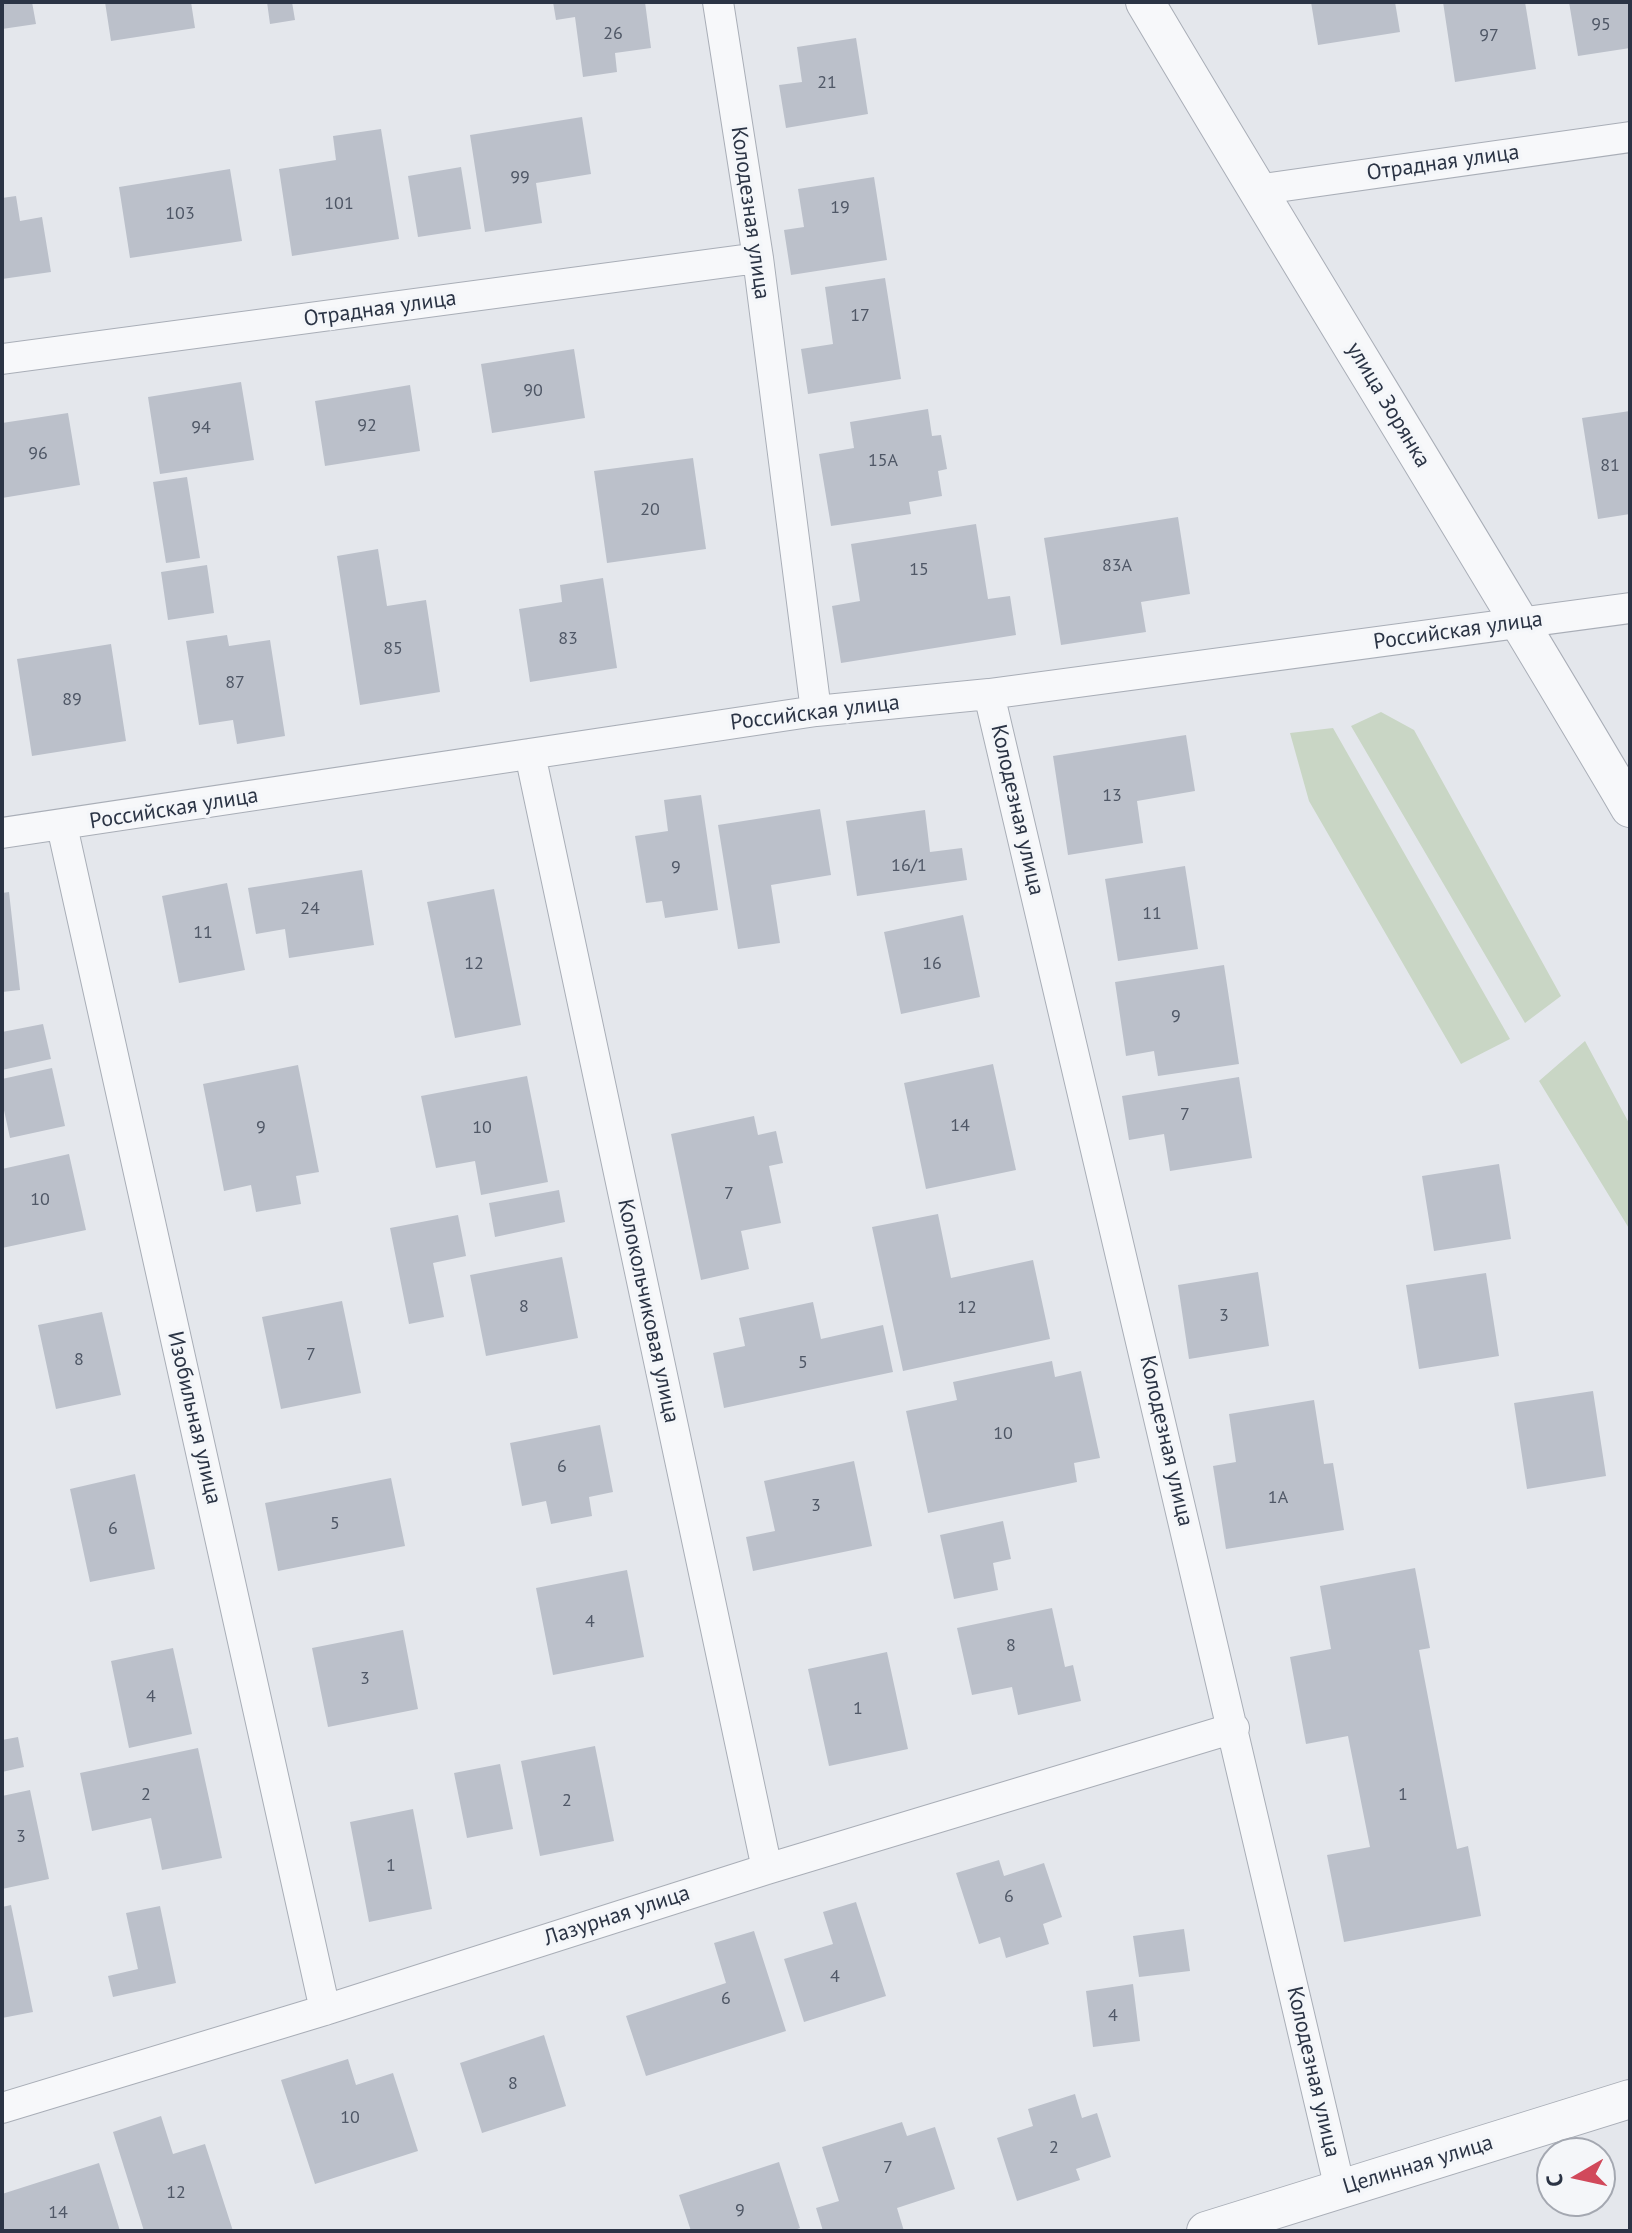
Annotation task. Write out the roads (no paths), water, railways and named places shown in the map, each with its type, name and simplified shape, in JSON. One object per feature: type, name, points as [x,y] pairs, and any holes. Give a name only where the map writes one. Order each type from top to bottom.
[{"type":"street","name":"Колодезная улица","points":[[718,2],[758,258],[816,711]]},
{"type":"street","name":"улица Зорянка","points":[[1145,2],[1630,808]]},
{"type":"street","name":"Отрадная улица","points":[[1256,190],[1630,137]]},
{"type":"street","name":"Отрадная улица","points":[[2,359],[758,258]]},
{"type":"street","name":"Российская улица","points":[[2,833],[816,711],[989,694],[1630,608]]},
{"type":"street","name":"Колодезная улица","points":[[989,694],[1340,2189]]},
{"type":"street","name":"Колокольчиковая улица","points":[[530,754],[767,1869]]},
{"type":"street","name":"Изобильная улица","points":[[62,826],[325,2010]]},
{"type":"street","name":"Лазурная улица","points":[[2,2108],[325,2010],[767,1869],[1234,1728]]},
{"type":"street","name":"Целинная улица","points":[[1206,2231],[1630,2099]]}]
